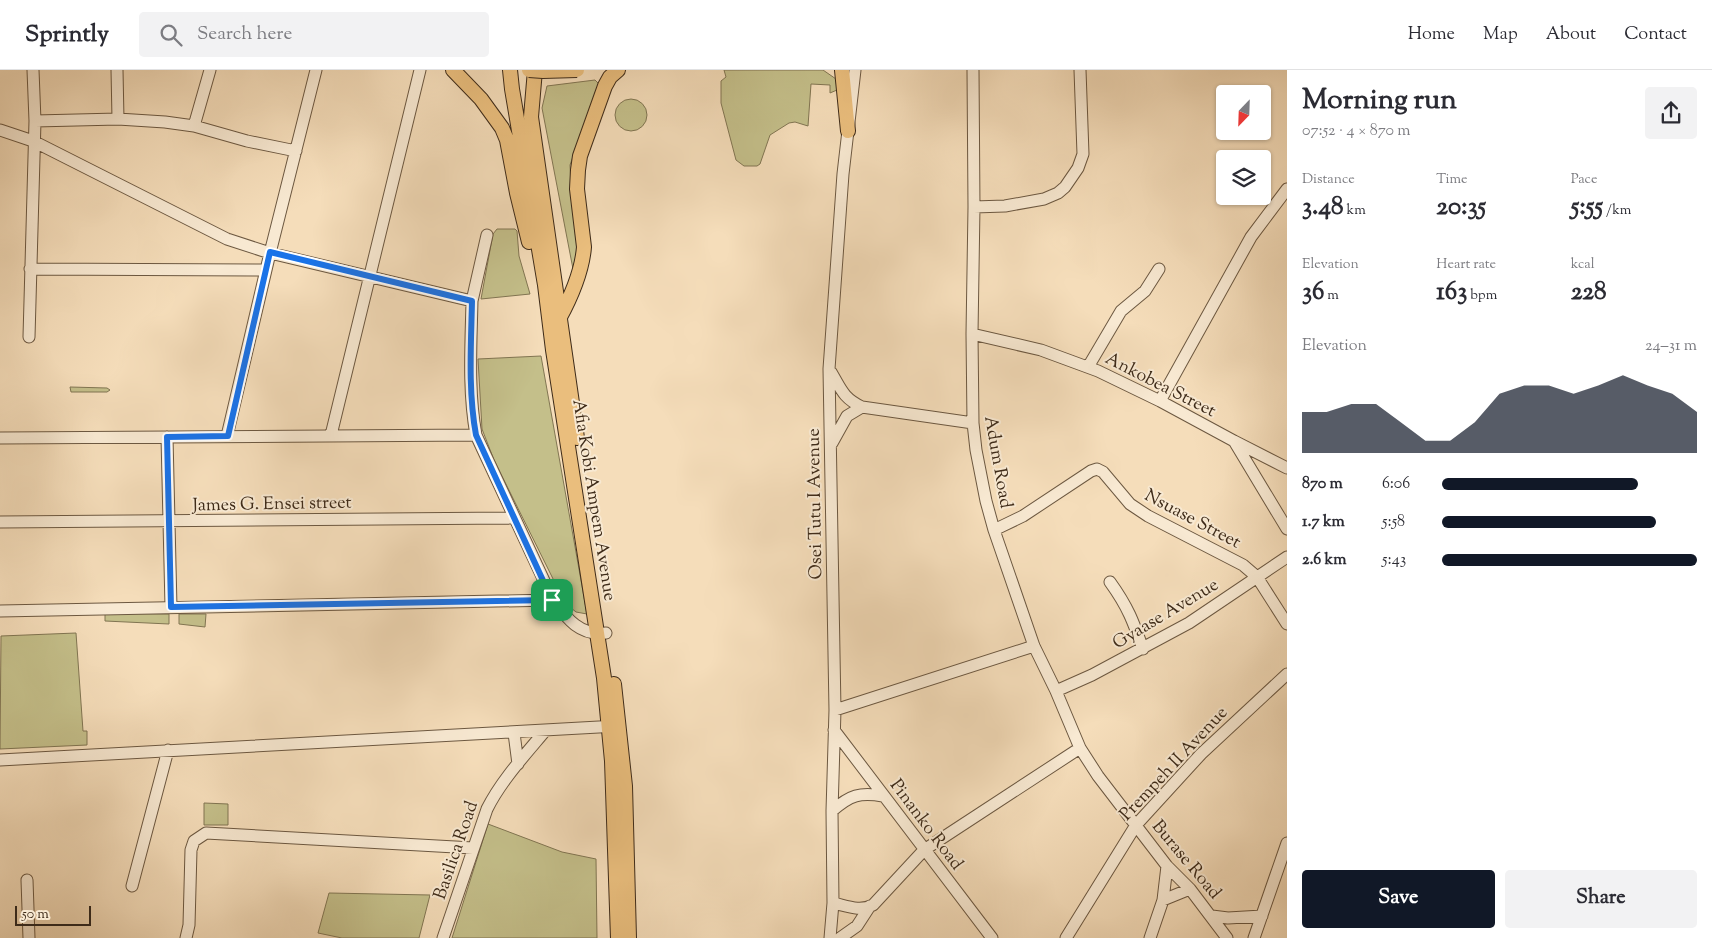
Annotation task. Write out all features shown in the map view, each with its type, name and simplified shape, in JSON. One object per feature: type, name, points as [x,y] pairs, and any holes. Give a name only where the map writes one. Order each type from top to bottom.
[{"type":"main road","points":[[452,70],[481,98],[502,128],[507,140],[528,239],[544,285]]},
{"type":"main road","name":"Afia Kobi Ampem Avenue","points":[[510,70],[553,350],[602,633]]},
{"type":"main road","points":[[529,70],[543,72],[578,70]]},
{"type":"main road","name":"Afia Kobi Ampem Avenue","points":[[535,70],[531,118],[602,633],[604,678],[625,786],[629,938]]},
{"type":"main road","points":[[559,319],[584,255],[577,190],[580,156],[605,86],[610,77],[618,70]]},
{"type":"main road","points":[[842,70],[848,131]]},
{"type":"main road","name":"Afia Kobi Ampem Avenue","points":[[614,726],[612,761],[618,938]]},
{"type":"street","points":[[29,337],[35,122],[33,70]]},
{"type":"street","points":[[117,70],[118,119]]},
{"type":"street","points":[[194,126],[210,70]]},
{"type":"street","points":[[228,436],[270,252],[316,70]]},
{"type":"street","points":[[331,435],[420,70]]},
{"type":"street","name":"Osei Tutu I Avenue","points":[[830,938],[833,903],[832,810],[835,710],[830,369],[843,174],[855,70]]},
{"type":"street","name":"Adum Road","points":[[973,70],[973,423],[979,467],[994,530],[1034,646],[1056,691],[1080,748],[1098,776],[1136,825]]},
{"type":"street","points":[[974,207],[1005,206],[1044,199],[1058,193],[1065,187],[1078,168],[1083,154],[1080,70]]},
{"type":"street","points":[[35,122],[142,119],[194,126],[247,141],[296,151]]},
{"type":"street","points":[[0,130],[33,141],[227,238],[270,252],[472,301]]},
{"type":"street","points":[[1160,401],[1251,237],[1287,189]]},
{"type":"street","points":[[487,235],[472,301],[470,376],[476,435],[552,600],[572,624],[584,630],[602,633]]},
{"type":"street","points":[[30,269],[266,270]]},
{"type":"street","points":[[1088,367],[1121,311],[1145,291],[1159,269]]},
{"type":"street","name":"Ankobea Street","points":[[972,334],[1041,350],[1088,367],[1160,401],[1287,468]]},
{"type":"street","points":[[830,369],[850,401],[862,407],[973,423]]},
{"type":"street","points":[[832,444],[847,416],[862,407]]},
{"type":"street","points":[[0,438],[476,435]]},
{"type":"street","points":[[167,437],[171,607]]},
{"type":"street","points":[[1234,441],[1287,530]]},
{"type":"street","name":"Nsuase Street","points":[[994,530],[1023,516],[1091,471],[1097,469],[1103,472],[1130,504],[1148,516],[1243,565],[1257,577],[1287,624]]},
{"type":"street","name":"James G. Ensei street","points":[[0,522],[514,518]]},
{"type":"street","name":"Gyaase Avenue","points":[[1056,691],[1143,649],[1189,623],[1287,557]]},
{"type":"street","points":[[1110,582],[1132,616],[1143,649]]},
{"type":"street","points":[[0,611],[552,600]]},
{"type":"street","points":[[835,710],[1034,646]]},
{"type":"street","name":"Prempeh II Avenue","points":[[1066,938],[1136,825],[1201,754],[1287,674]]},
{"type":"street","points":[[0,760],[614,726]]},
{"type":"street","name":"Pinanko Road","points":[[834,730],[992,938]]},
{"type":"street","name":"Basilica Road","points":[[443,938],[473,848],[492,799],[545,731]]},
{"type":"street","points":[[514,733],[518,764]]},
{"type":"street","points":[[840,938],[857,926],[870,906],[924,850],[1080,748]]},
{"type":"street","points":[[132,886],[168,750]]},
{"type":"street","points":[[832,810],[843,801],[854,796],[868,793],[883,796]]},
{"type":"street","name":"Burase Road","points":[[1136,825],[1167,866],[1190,889],[1212,916],[1227,938]]},
{"type":"street","points":[[186,938],[189,925],[191,850],[194,841],[206,833],[473,848]]},
{"type":"street","points":[[1254,938],[1287,843]]},
{"type":"street","points":[[1150,938],[1163,900],[1167,866]]},
{"type":"street","points":[[28,880],[29,938]]},
{"type":"street","points":[[1163,900],[1190,889]]},
{"type":"street","points":[[833,903],[859,909],[870,906]]},
{"type":"street","name":"Burase Road","points":[[1212,916],[1228,918],[1262,916]]},
{"type":"shaded area","points":[[724,70],[823,70],[836,79],[837,90],[830,93],[830,85],[811,84],[808,126],[795,122],[789,123],[770,135],[760,164],[757,166],[744,166],[736,160],[721,103],[721,81],[726,77]]},
{"type":"shaded area","points":[[595,80],[599,84],[570,165],[578,255],[573,269],[542,108],[547,86]]},
{"type":"shaded area","points":[[631,99],[637,100],[642,104],[646,109],[646,121],[642,126],[637,130],[631,131],[625,130],[620,126],[616,121],[615,115],[616,109],[620,104],[625,100]]},
{"type":"shaded area","points":[[497,229],[515,229],[517,231],[519,256],[530,294],[481,299],[493,234]]},
{"type":"shaded area","points":[[541,356],[587,614],[576,612],[565,603],[494,460],[482,429],[478,359]]},
{"type":"shaded area","points":[[70,387],[107,388],[110,390],[107,392],[71,392]]},
{"type":"shaded area","points":[[105,613],[169,614],[169,624],[105,621]]},
{"type":"shaded area","points":[[179,614],[206,614],[205,627],[179,624]]},
{"type":"shaded area","points":[[76,633],[83,731],[87,731],[87,745],[0,749],[1,636]]},
{"type":"shaded area","points":[[204,803],[228,804],[228,825],[204,825]]},
{"type":"shaded area","points":[[488,824],[562,852],[596,859],[597,938],[452,938]]},
{"type":"shaded area","points":[[329,893],[430,895],[419,938],[342,938],[318,933]]},
{"type":"route","points":[[270,252],[472,301],[470,376],[476,435],[552,600],[171,607],[167,437],[228,436],[270,252]]}]
